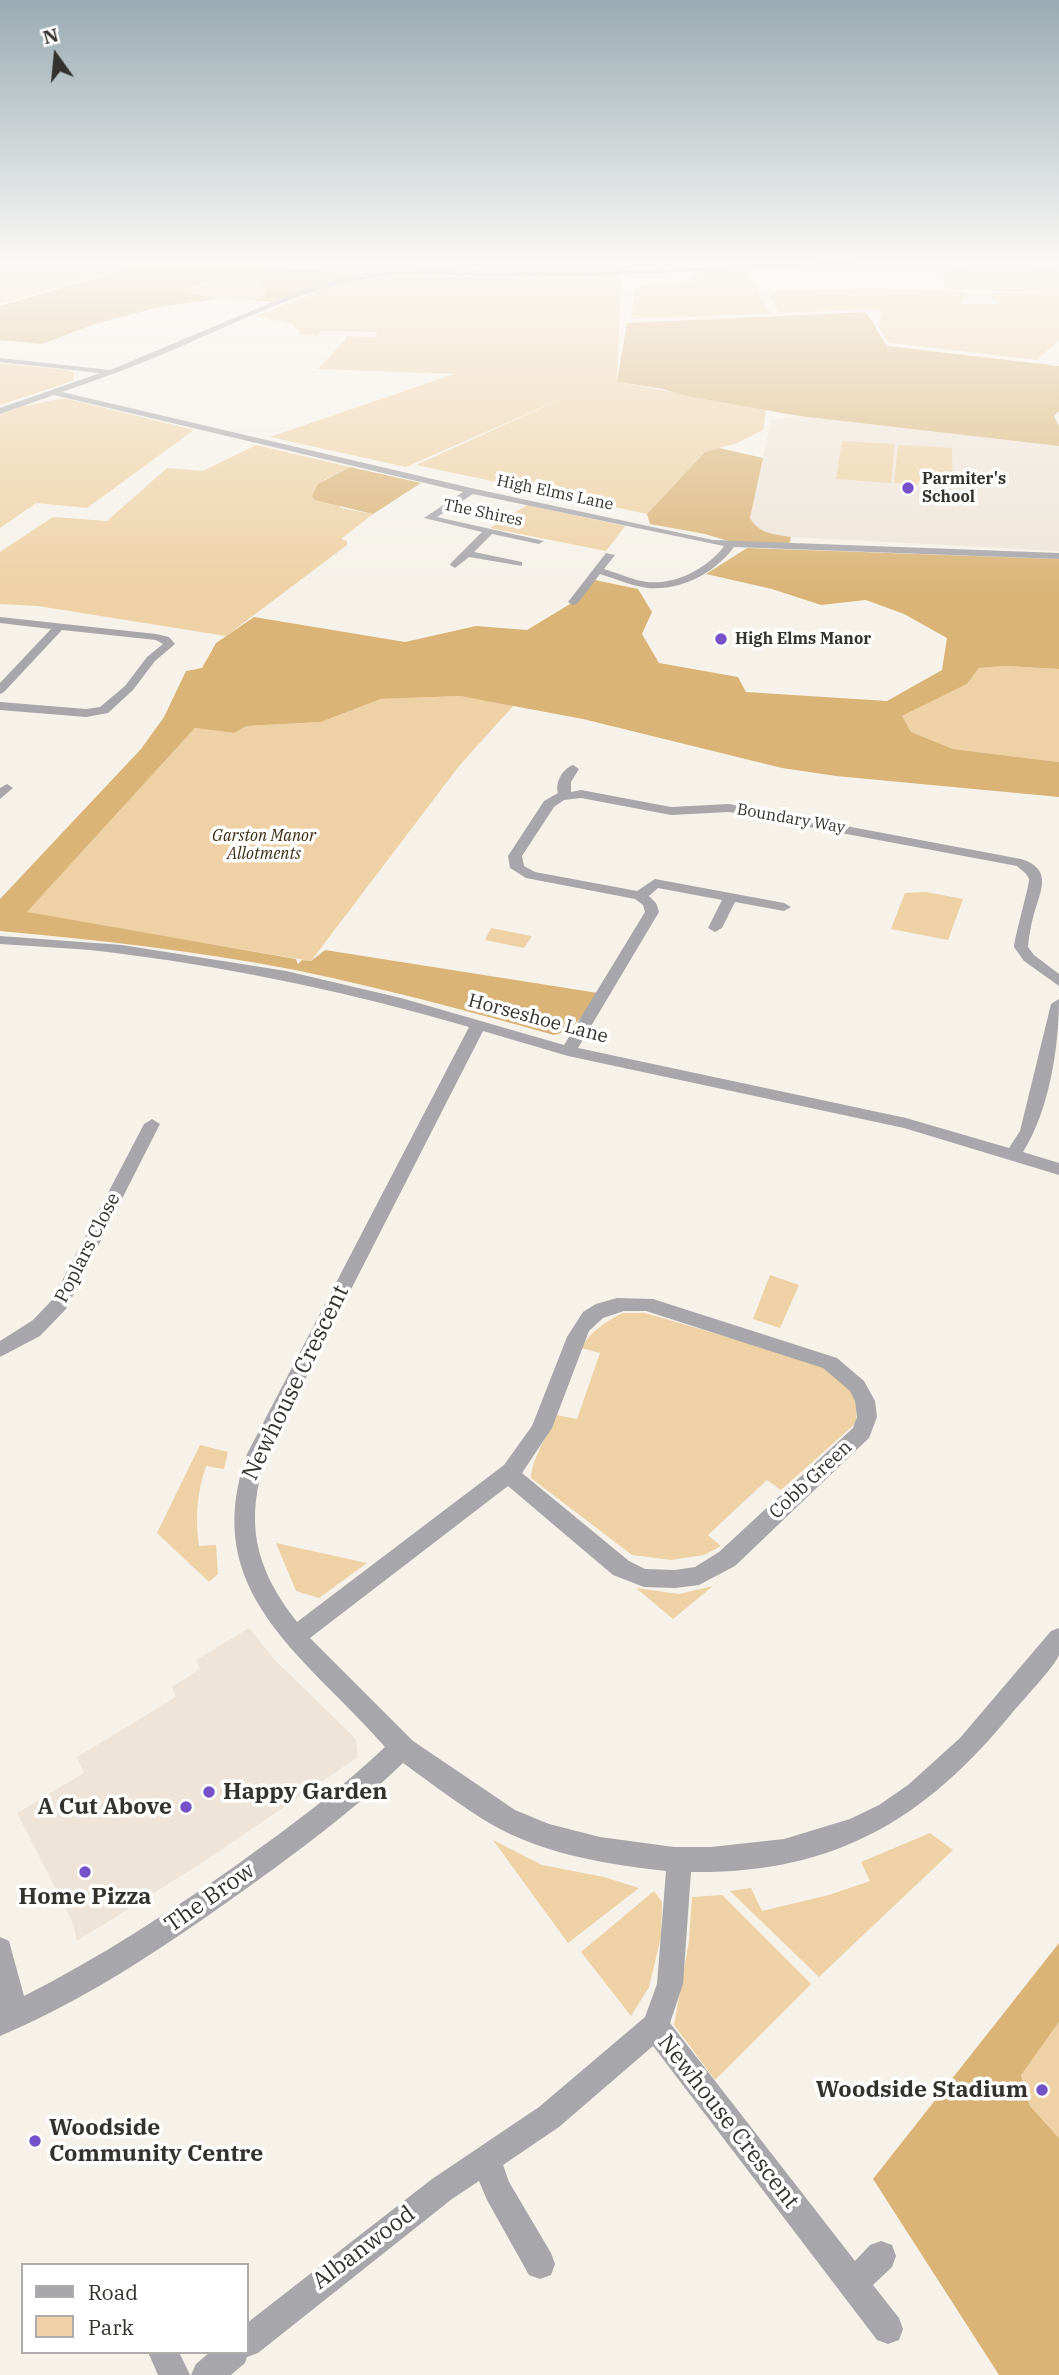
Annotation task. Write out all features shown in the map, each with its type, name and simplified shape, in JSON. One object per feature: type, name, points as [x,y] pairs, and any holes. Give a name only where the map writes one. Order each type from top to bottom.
[{"type":"street","points":[[102,372],[112,373]]},
{"type":"street","points":[[0,411],[115,372]]},
{"type":"street","name":"High Elms Lane","points":[[54,393],[471,491],[730,545],[1059,555]]},
{"type":"street","name":"The Shires","points":[[471,491],[429,518],[539,541]]},
{"type":"street","points":[[455,565],[489,531]]},
{"type":"street","points":[[600,571],[649,585],[670,583],[709,567],[723,557],[730,545]]},
{"type":"street","points":[[465,553],[518,564]]},
{"type":"street","points":[[573,603],[610,555]]},
{"type":"street","points":[[0,620],[156,637],[169,642],[167,647],[151,659],[115,703],[99,712],[0,706]]},
{"type":"street","points":[[0,690],[61,625]]},
{"type":"street","points":[[568,1051],[651,916],[652,907],[640,897],[531,875],[517,868],[515,856],[549,804],[566,796],[563,782],[573,769]]},
{"type":"street","name":"Boundary Way","points":[[566,796],[594,796],[671,811],[729,808],[1021,863],[1036,876],[1038,882],[1035,899],[1028,908],[1021,947],[1029,958],[1059,981]]},
{"type":"street","points":[[640,897],[655,883],[783,907]]},
{"type":"street","points":[[715,928],[730,897]]},
{"type":"street","name":"Horseshoe Lane","points":[[0,940],[122,949],[286,976],[396,1001],[568,1051],[893,1121],[1059,1169]]},
{"type":"street","points":[[1014,1154],[1028,1131],[1059,1004]]},
{"type":"street","name":"Newhouse Crescent","points":[[478,1025],[257,1454],[246,1482],[244,1537],[250,1559],[263,1592],[312,1657],[382,1724],[402,1747],[506,1819],[575,1843],[628,1856],[679,1861],[742,1859],[797,1849],[858,1828],[905,1802],[948,1770],[1059,1638]]},
{"type":"street","name":"Poplars Close","points":[[0,1350],[33,1333],[55,1310],[152,1124]]},
{"type":"street","name":"Cobb Green","points":[[296,1636],[509,1474],[539,1437],[578,1334],[589,1317],[608,1308],[626,1303],[646,1304],[830,1363],[857,1386],[865,1401],[867,1417],[862,1432],[727,1559],[699,1576],[675,1579],[644,1578],[621,1568],[509,1474]]},
{"type":"street","name":"The Brow","points":[[7,2019],[176,1923],[289,1843],[384,1766],[402,1747]]},
{"type":"street","name":"Newhouse Crescent","points":[[679,1861],[670,1984],[655,2026],[888,2329]]},
{"type":"street","points":[[0,1950],[7,2019]]},
{"type":"street","name":"Albanwood","points":[[248,2341],[442,2189],[549,2117],[655,2026]]},
{"type":"street","points":[[486,2161],[497,2190],[540,2264]]},
{"type":"street","points":[[854,2283],[881,2256]]},
{"type":"street","points":[[164,2354],[174,2375]]},
{"type":"street","points":[[206,2375],[232,2354]]},
{"type":"shaded area","points":[[619,372],[1059,372],[1059,411],[1054,416],[1059,426],[1059,446],[799,416],[617,382]]},
{"type":"shaded area","name":"Parmiter's School","points":[[799,416],[1059,446],[1059,551],[791,537],[769,534],[755,528],[750,518],[771,420]]},
{"type":"shaded area","points":[[719,448],[763,458],[750,518],[762,530],[791,537],[789,546],[735,543],[705,534],[650,524],[647,514],[705,452]]},
{"type":"shaded area","points":[[350,467],[421,483],[373,514],[315,500],[312,496],[318,484]]},
{"type":"shaded area","points":[[747,548],[1059,559],[1059,669],[1005,666],[979,668],[967,684],[902,716],[911,732],[953,749],[1059,762],[1059,797],[836,776],[782,768],[583,719],[460,696],[381,699],[321,722],[247,726],[234,733],[195,728],[27,912],[296,959],[298,964],[302,960],[311,961],[325,950],[598,993],[574,1025],[562,1033],[554,1035],[393,992],[259,963],[148,947],[0,931],[0,899],[141,749],[164,717],[186,671],[202,668],[216,643],[254,617],[405,642],[476,626],[527,630],[570,604],[595,580],[638,589],[652,612],[642,634],[659,663],[738,677],[746,692],[887,701],[942,670],[947,638],[904,614],[866,600],[821,605],[772,589],[706,574]]},
{"type":"shaded area","points":[[249,1628],[275,1660],[356,1739],[358,1757],[200,1864],[77,1941],[73,1923],[17,1813],[84,1773],[77,1757],[176,1697],[172,1687],[200,1669],[196,1660]]},
{"type":"shaded area","points":[[1059,1943],[1059,2022],[1021,2075],[1030,2106],[1059,2138],[1059,2375],[999,2375],[873,2179]]},
{"type":"green space","points":[[0,372],[74,373],[73,381],[0,405]]},
{"type":"green space","points":[[395,372],[617,372],[617,382],[766,410],[763,430],[737,443],[705,452],[647,514],[416,465],[575,393],[406,467],[270,437],[454,374]]},
{"type":"green space","points":[[64,398],[194,430],[87,508],[36,503],[0,528],[0,415],[20,407]]},
{"type":"green space","points":[[842,441],[895,444],[891,483],[836,479]]},
{"type":"green space","points":[[256,445],[350,467],[324,480],[341,508],[373,514],[341,539],[347,541],[347,545],[226,636],[38,606],[0,604],[0,552],[53,517],[107,521],[167,468],[203,471]]},
{"type":"green space","points":[[898,445],[952,448],[953,487],[894,483]]},
{"type":"green space","points":[[527,505],[625,526],[606,551],[490,528]]},
{"type":"green space","points":[[1005,666],[1059,669],[1059,762],[953,749],[910,732],[902,716],[967,684],[979,668]]},
{"type":"green space","name":"Garston Manor Allotments","points":[[460,696],[514,705],[459,766],[311,961],[26,913],[195,728],[234,733],[247,726],[321,722],[381,699]]},
{"type":"green space","points":[[926,892],[963,899],[948,940],[891,929],[905,893]]},
{"type":"green space","points":[[491,928],[532,936],[524,948],[485,940]]},
{"type":"green space","points":[[770,1275],[799,1285],[780,1328],[753,1319]]},
{"type":"green space","points":[[622,1313],[645,1313],[810,1361],[839,1377],[846,1384],[855,1400],[856,1423],[781,1490],[767,1480],[708,1535],[721,1546],[704,1555],[671,1560],[632,1555],[531,1478],[537,1455],[557,1415],[577,1419],[600,1353],[581,1348],[598,1328]]},
{"type":"green space","points":[[200,1445],[228,1452],[224,1469],[206,1466],[199,1496],[199,1546],[216,1545],[218,1574],[209,1582],[157,1533]]},
{"type":"green space","points":[[276,1543],[367,1563],[319,1598],[296,1591]]},
{"type":"green space","points":[[713,1586],[673,1619],[636,1588],[679,1594]]},
{"type":"green space","points":[[930,1833],[953,1850],[819,1977],[730,1891],[751,1888],[762,1911],[829,1895],[870,1881],[861,1862]]},
{"type":"green space","points":[[493,1840],[542,1865],[604,1877],[639,1888],[568,1943]]},
{"type":"green space","points":[[654,1891],[662,1902],[661,1937],[649,1987],[631,2016],[581,1952]]},
{"type":"green space","points":[[722,1895],[811,1984],[715,2080],[674,2025],[689,1941],[692,1897]]},
{"type":"green space","name":"Woodside Stadium","points":[[1059,2022],[1059,2138],[1030,2106],[1021,2074]]},
{"type":"place","name":"Parmiter's School","points":[[908,488]]},
{"type":"place","name":"High Elms Manor","points":[[721,639]]},
{"type":"place","name":"Happy Garden","points":[[209,1792]]},
{"type":"place","name":"A Cut Above","points":[[186,1807]]},
{"type":"place","name":"Home Pizza","points":[[85,1872]]},
{"type":"place","name":"Woodside Stadium","points":[[1042,2090]]},
{"type":"place","name":"Woodside Community Centre","points":[[35,2141]]}]
